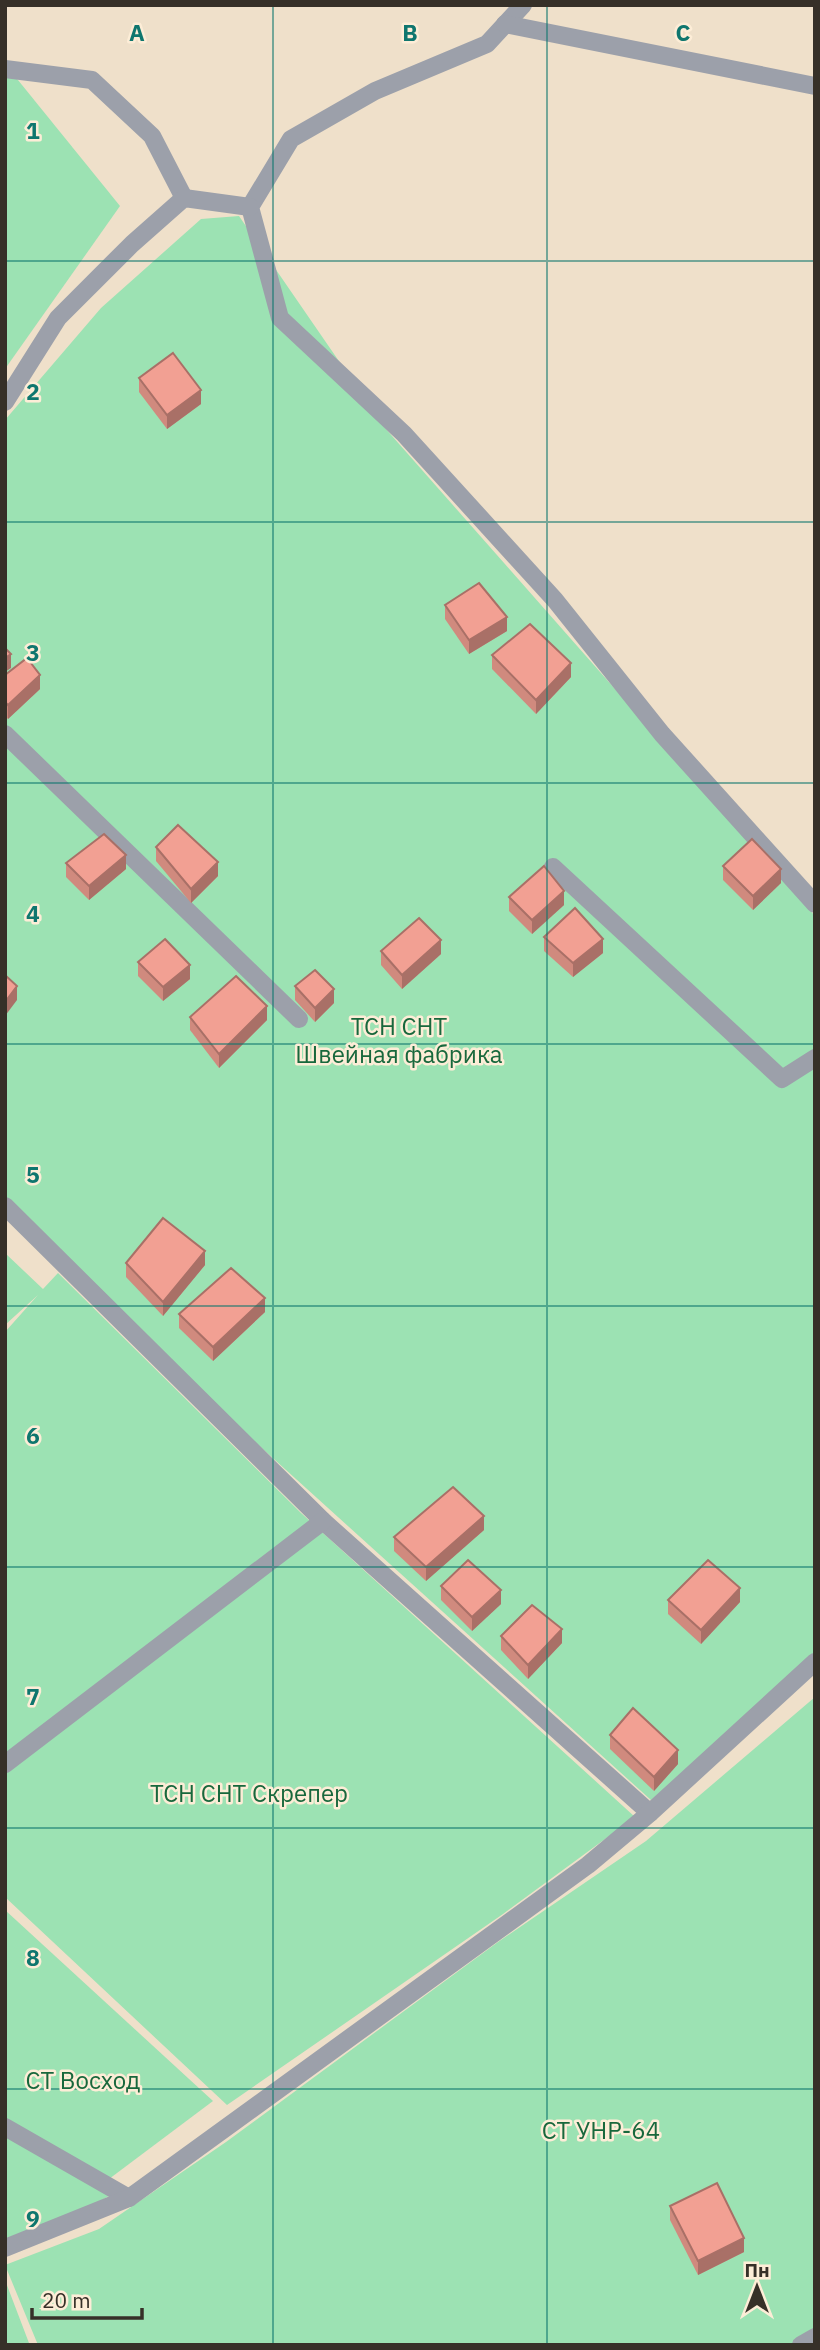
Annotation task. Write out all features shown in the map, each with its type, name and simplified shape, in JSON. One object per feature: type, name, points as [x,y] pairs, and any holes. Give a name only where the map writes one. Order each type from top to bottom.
[{"type":"street","points":[[523,5],[486,44],[375,91],[291,139],[250,207],[280,318],[404,434],[555,600],[662,734],[815,904]]},
{"type":"street","points":[[505,24],[815,86]]},
{"type":"street","points":[[5,69],[92,80],[152,136],[184,198]]},
{"type":"street","points":[[5,402],[58,318],[132,244],[184,198],[250,207]]},
{"type":"street","points":[[5,734],[299,1019]]},
{"type":"street","points":[[553,867],[782,1079],[815,1058]]},
{"type":"street","points":[[5,1206],[323,1521],[650,1813]]},
{"type":"street","points":[[5,1764],[323,1521]]},
{"type":"street","points":[[5,2248],[129,2198],[588,1865],[650,1813],[815,1662]]},
{"type":"street","points":[[5,2127],[129,2198]]},
{"type":"street","points":[[801,2345],[815,2337]]},
{"type":"green space","points":[[5,64],[120,206],[5,369]]},
{"type":"green space","name":"ТСН СНТ Швейная фабрика","points":[[239,216],[385,428],[815,916],[815,1667],[651,1800],[5,1216],[5,420],[101,308],[201,219]]},
{"type":"green space","name":"ТСН СНТ Скрепер","points":[[5,1253],[43,1289],[58,1273],[301,1513],[635,1817],[503,1914],[227,2105],[5,1897],[5,1332],[38,1295],[5,1325]]},
{"type":"green space","name":"СТ УНР-64","points":[[815,1697],[815,2345],[38,2345],[5,2265],[99,2229],[226,2142],[498,1942],[646,1841]]},
{"type":"green space","name":"СТ Восход","points":[[5,1910],[213,2101],[105,2182],[5,2120]]},
{"type":"green space","points":[[5,2130],[109,2196],[62,2222],[5,2245]]},
{"type":"green space","points":[[5,2280],[29,2343],[30,2345],[5,2345]]},
{"type":"building","points":[[173,353],[201,390],[167,415],[139,378]]},
{"type":"building","points":[[479,583],[507,617],[469,640],[445,605]]},
{"type":"building","points":[[530,624],[571,663],[536,700],[492,655]]},
{"type":"building","points":[[27,658],[40,675],[8,705],[5,702],[5,675]]},
{"type":"building","points":[[178,825],[218,862],[191,889],[156,847]]},
{"type":"building","points":[[104,834],[126,855],[89,886],[66,863]]},
{"type":"building","points":[[752,839],[781,869],[753,896],[723,866]]},
{"type":"building","points":[[544,866],[564,891],[532,920],[509,897]]},
{"type":"building","points":[[575,908],[603,939],[573,963],[544,937]]},
{"type":"building","points":[[419,918],[441,940],[402,975],[381,951]]},
{"type":"building","points":[[165,939],[190,965],[163,987],[138,962]]},
{"type":"building","points":[[315,970],[334,989],[315,1008],[295,986]]},
{"type":"building","points":[[5,975],[17,986],[5,1002]]},
{"type":"building","points":[[236,976],[267,1006],[219,1054],[190,1017]]},
{"type":"building","points":[[163,1218],[205,1251],[163,1302],[126,1263]]},
{"type":"building","points":[[231,1268],[265,1298],[213,1347],[179,1314]]},
{"type":"building","points":[[453,1487],[484,1516],[426,1567],[394,1537]]},
{"type":"building","points":[[468,1560],[501,1590],[472,1617],[441,1586]]},
{"type":"building","points":[[708,1560],[740,1588],[701,1630],[668,1600]]},
{"type":"building","points":[[532,1605],[562,1629],[528,1665],[501,1636]]},
{"type":"building","points":[[633,1708],[678,1750],[654,1777],[610,1735]]},
{"type":"building","points":[[717,2183],[744,2238],[698,2261],[670,2206]]}]
